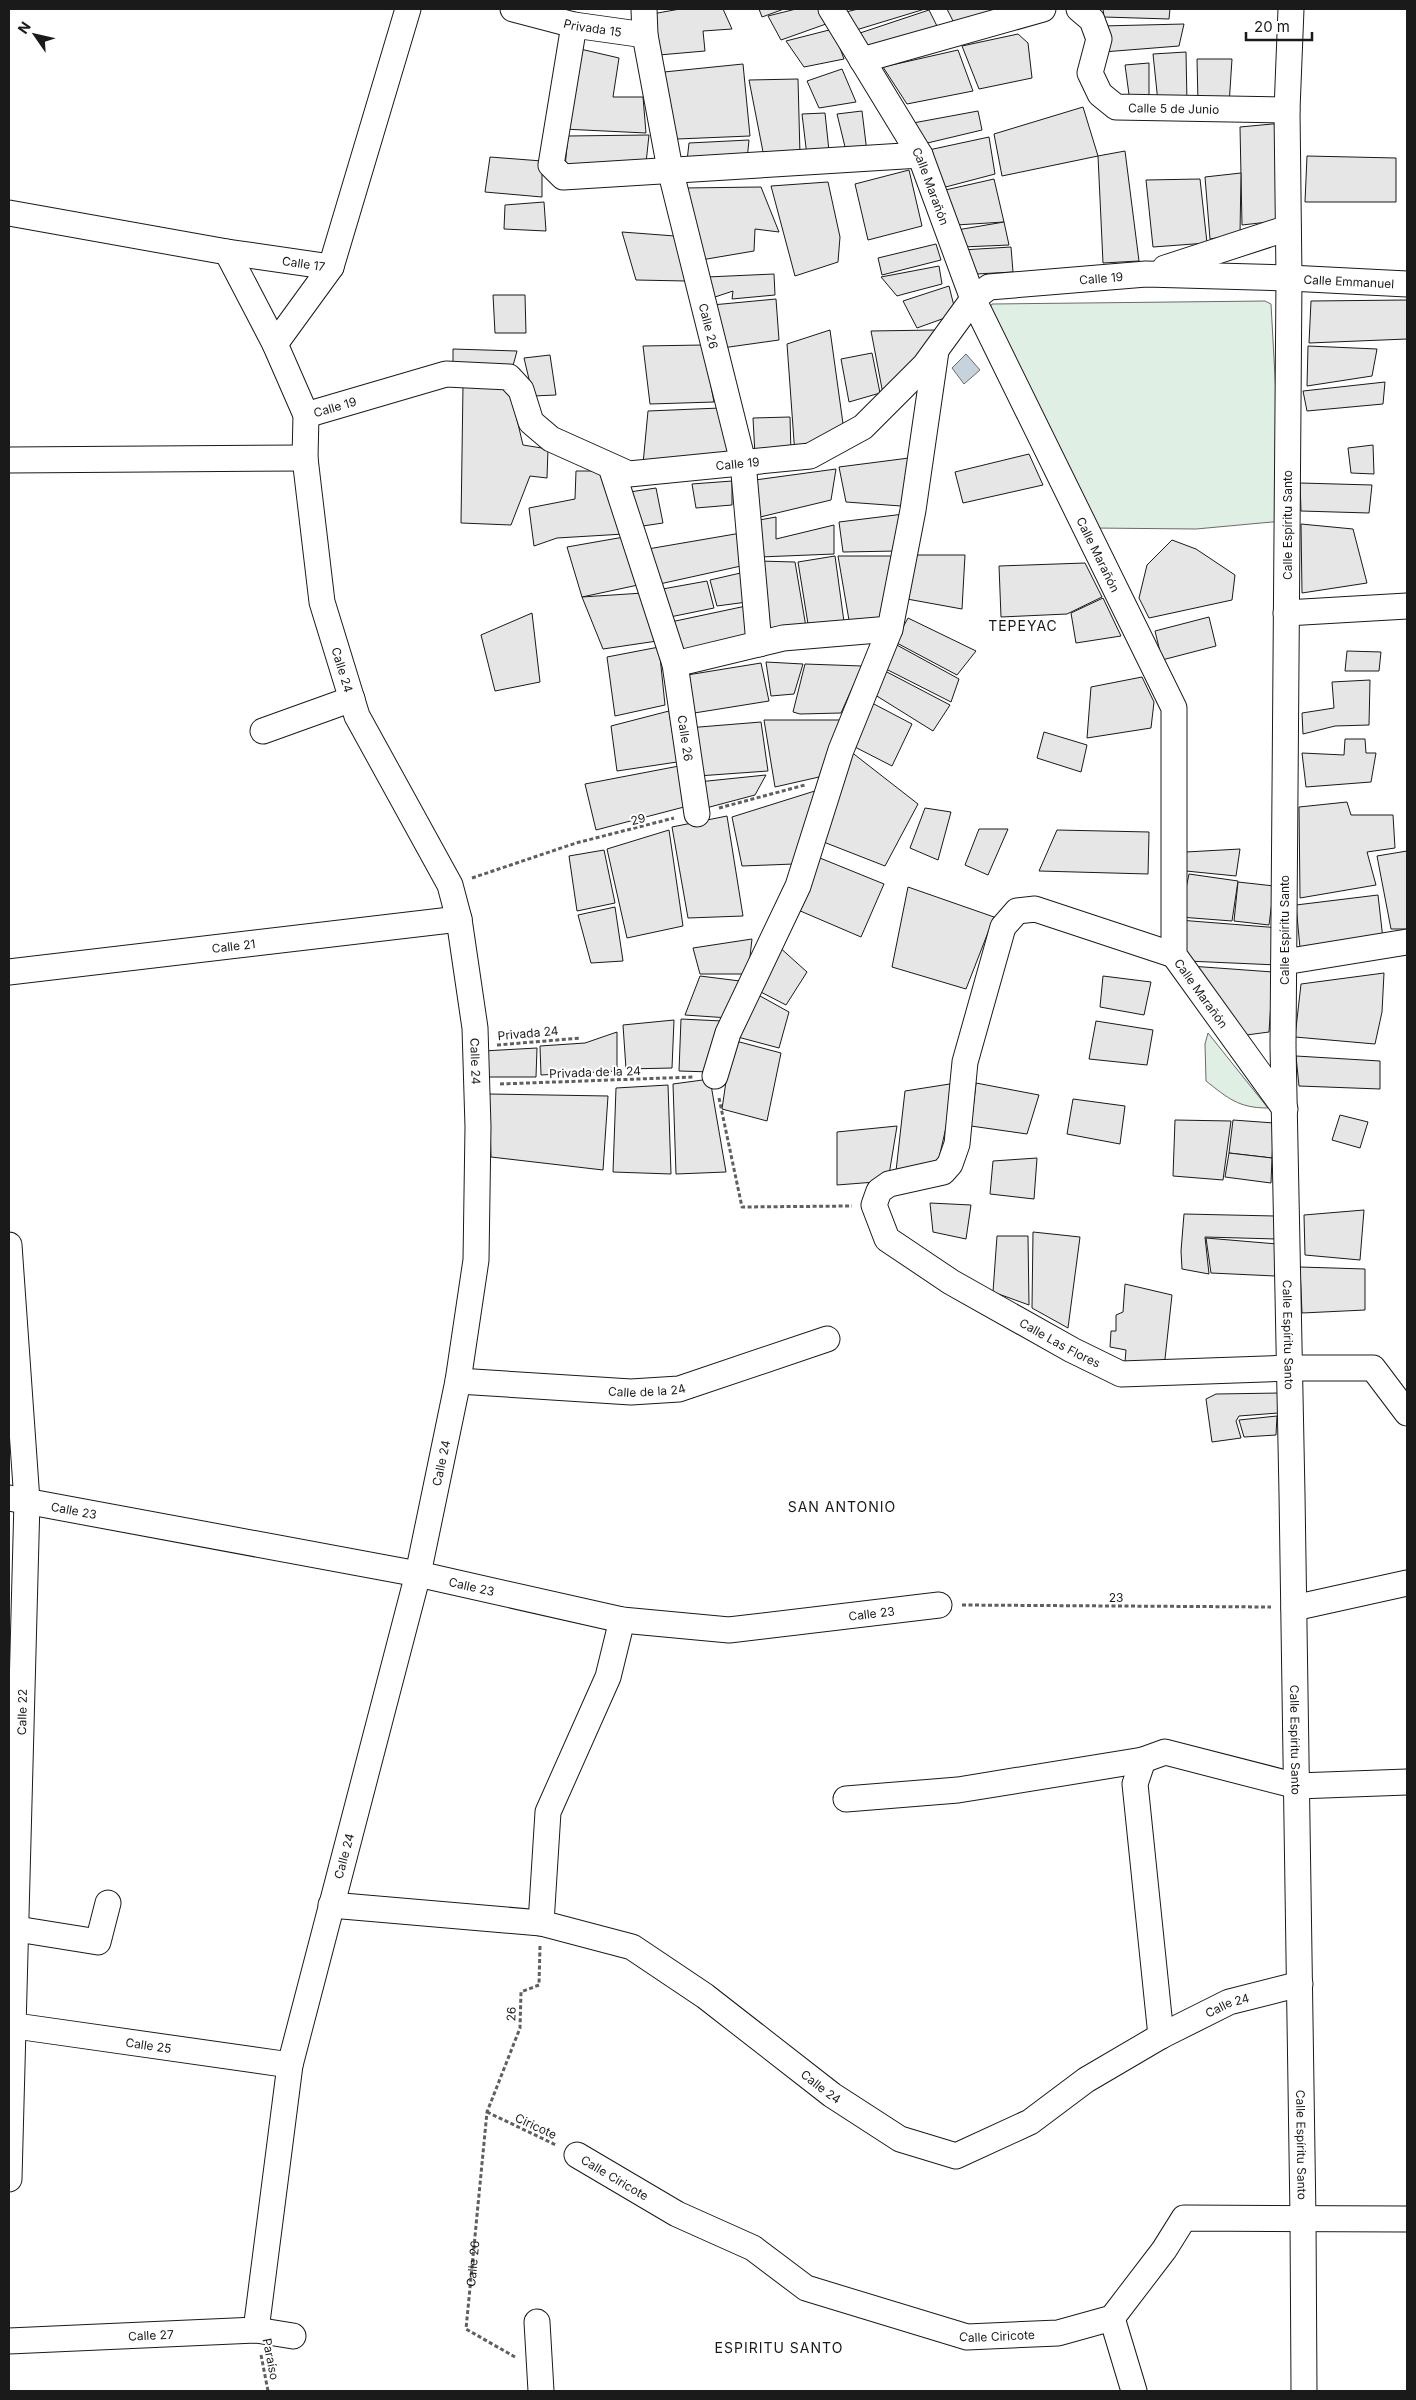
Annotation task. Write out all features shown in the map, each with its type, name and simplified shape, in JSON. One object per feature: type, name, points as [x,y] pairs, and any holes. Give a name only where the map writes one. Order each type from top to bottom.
[{"type":"street","name":"Calle 17","points":[[9,213],[227,252],[331,267],[408,9]]},
{"type":"street","name":"Privada 15","points":[[513,9],[574,25],[645,35]]},
{"type":"street","name":"Calle 26","points":[[644,9],[645,35],[670,169],[742,462],[759,644]]},
{"type":"street","name":"Calle Marañón","points":[[831,9],[920,155],[973,299],[1174,708],[1174,955],[1284,1109]]},
{"type":"street","points":[[862,60],[1043,9]]},
{"type":"street","name":"Calle 5 de Junio","points":[[1079,9],[1092,20],[1098,39],[1090,73],[1100,94],[1116,106],[1287,110]]},
{"type":"street","name":"Calle Espíritu Santo","points":[[1290,9],[1287,110],[1289,278],[1284,1109],[1297,1786],[1304,2391]]},
{"type":"street","points":[[574,25],[551,165],[563,177],[920,155]]},
{"type":"street","name":"Calle 19","points":[[1146,274],[1288,228]]},
{"type":"street","name":"Calle 24","points":[[227,252],[275,344],[306,415],[305,458],[322,602],[357,716],[450,885],[459,919],[475,1028],[477,1085],[476,1260],[458,1381],[418,1574],[290,2065],[256,2330]]},
{"type":"street","points":[[275,344],[331,267]]},
{"type":"street","name":"Calle 19","points":[[306,415],[446,374],[508,377],[520,390],[531,422],[551,439],[611,468],[629,474],[810,456],[864,427],[925,366],[973,299],[989,287],[1146,274],[1289,278]]},
{"type":"street","name":"Calle Emmanuel","points":[[1289,278],[1407,284]]},
{"type":"street","points":[[714,1076],[728,1033],[798,886],[833,778],[840,750],[890,629],[913,510],[936,350]]},
{"type":"street","points":[[9,460],[305,458]]},
{"type":"street","name":"Calle 26","points":[[611,468],[675,664],[697,814]]},
{"type":"street","points":[[1286,613],[1407,606]]},
{"type":"street","points":[[675,664],[784,638],[890,629]]},
{"type":"street","points":[[263,731],[352,699]]},
{"type":"street","points":[[874,1205],[879,1191],[888,1184],[943,1172],[950,1164],[957,1144],[965,1062],[1003,927],[1016,911],[1035,909],[1174,955]]},
{"type":"street","name":"Calle 21","points":[[9,972],[459,919]]},
{"type":"street","points":[[1284,962],[1407,942]]},
{"type":"street","name":"Calle Las Flores","points":[[874,1205],[887,1239],[951,1282],[1072,1350],[1121,1374],[1290,1368],[1373,1368],[1407,1413]]},
{"type":"street","name":"Calle 22","points":[[9,1245],[18,1499],[17,1929],[12,2025],[9,2179]]},
{"type":"street","name":"Calle de la 24","points":[[458,1381],[631,1392],[679,1389],[828,1339]]},
{"type":"street","name":"Calle 23","points":[[18,1499],[418,1574],[622,1620],[729,1630],[939,1605]]},
{"type":"street","points":[[1294,1608],[1407,1583]]},
{"type":"street","points":[[541,1922],[548,1812],[608,1677],[622,1620]]},
{"type":"street","points":[[846,1799],[958,1790],[1143,1760],[1165,1752],[1297,1786],[1407,1782]]},
{"type":"street","points":[[1143,1760],[1135,1784],[1161,2036]]},
{"type":"street","points":[[17,1929],[98,1942],[108,1903]]},
{"type":"street","name":"Calle 24","points":[[331,1905],[541,1922],[632,1947],[705,1996],[832,2095],[900,2139],[956,2156],[1030,2122],[1086,2080],[1161,2036],[1228,2002],[1300,1984]]},
{"type":"street","name":"Calle 25","points":[[12,2025],[290,2065]]},
{"type":"street","name":"Calle Ciricote","points":[[577,2155],[678,2214],[753,2248],[806,2288],[967,2337],[1058,2333],[1112,2318]]},
{"type":"street","points":[[1134,2391],[1112,2318],[1164,2250],[1184,2218],[1407,2219]]},
{"type":"street","points":[[537,2322],[540,2381]]},
{"type":"street","name":"Calle 27","points":[[9,2341],[256,2330],[293,2336]]},
{"type":"path","name":"29","points":[[450,885],[576,843],[697,814],[833,778]]},
{"type":"path","name":"Privada 24","points":[[475,1047],[581,1038]]},
{"type":"path","name":"Privada de la 24","points":[[477,1085],[714,1076]]},
{"type":"path","points":[[714,1076],[742,1207],[874,1205]]},
{"type":"path","name":"23","points":[[939,1605],[1294,1608]]},
{"type":"path","name":"26","points":[[487,2112],[520,2028],[521,1992],[539,1985],[541,1922]]},
{"type":"path","name":"Ciricote","points":[[487,2112],[577,2155]]},
{"type":"path","name":"Calle 26","points":[[487,2112],[466,2328],[540,2381]]},
{"type":"path","name":"Paraíso","points":[[256,2330],[268,2391]]},
{"type":"green space","points":[[1265,301],[1271,304],[1283,521],[1196,529],[1093,528],[986,313],[992,304]]},
{"type":"green space","points":[[1208,1033],[1268,1108],[1258,1108],[1234,1101],[1206,1081],[1205,1044]]},
{"type":"shaded area","points":[[966,354],[980,370],[964,384],[952,368]]},
{"type":"building","points":[[680,9],[723,9],[732,29],[703,31],[705,51],[659,55],[652,14]]},
{"type":"building","points":[[759,9],[784,9],[762,17]]},
{"type":"building","points":[[796,9],[819,9],[826,24],[781,40],[768,16]]},
{"type":"building","points":[[858,9],[925,9],[856,30],[846,12]]},
{"type":"building","points":[[947,9],[1013,9],[955,25]]},
{"type":"building","points":[[1103,9],[1170,9],[1169,19],[1104,17]]},
{"type":"building","points":[[929,10],[940,32],[867,51],[857,34]]},
{"type":"building","points":[[1184,24],[1179,46],[1103,52],[1102,26]]},
{"type":"building","points":[[833,29],[844,59],[804,67],[786,41]]},
{"type":"building","points":[[1018,34],[1028,43],[1032,78],[979,89],[962,46]]},
{"type":"building","points":[[576,48],[619,58],[613,97],[643,97],[646,133],[563,129]]},
{"type":"building","points":[[958,50],[973,91],[907,104],[883,67]]},
{"type":"building","points":[[1186,52],[1187,103],[1158,102],[1153,54]]},
{"type":"building","points":[[1197,59],[1232,59],[1229,105],[1198,103]]},
{"type":"building","points":[[1149,63],[1149,104],[1130,102],[1125,65]]},
{"type":"building","points":[[743,64],[750,136],[677,139],[664,72]]},
{"type":"building","points":[[842,69],[856,102],[819,108],[807,81]]},
{"type":"building","points":[[798,79],[800,155],[764,157],[749,80]]},
{"type":"building","points":[[1083,107],[1098,156],[1002,176],[994,134]]},
{"type":"building","points":[[862,111],[867,152],[847,155],[837,114]]},
{"type":"building","points":[[978,111],[982,130],[919,145],[913,123]]},
{"type":"building","points":[[825,113],[829,151],[807,156],[802,114]]},
{"type":"building","points":[[1283,123],[1277,221],[1242,225],[1240,127]]},
{"type":"building","points":[[649,135],[646,163],[565,167],[568,136]]},
{"type":"building","points":[[989,137],[995,174],[938,189],[924,151]]},
{"type":"building","points":[[749,140],[747,160],[687,161],[689,143]]},
{"type":"building","points":[[1125,151],[1139,261],[1103,263],[1098,156]]},
{"type":"building","points":[[1307,156],[1396,158],[1396,202],[1305,202]]},
{"type":"building","points":[[490,157],[542,161],[542,197],[485,192]]},
{"type":"building","points":[[909,170],[922,226],[868,240],[855,184]]},
{"type":"building","points":[[1241,173],[1240,234],[1210,239],[1205,177]]},
{"type":"building","points":[[994,179],[1004,222],[956,225],[941,191]]},
{"type":"building","points":[[1200,179],[1207,243],[1153,247],[1146,180]]},
{"type":"building","points":[[828,182],[840,237],[838,262],[795,276],[771,186]]},
{"type":"building","points":[[761,187],[779,232],[755,229],[754,251],[701,260],[684,188]]},
{"type":"building","points":[[544,202],[546,231],[504,229],[505,205]]},
{"type":"building","points":[[1004,222],[1009,245],[962,247],[957,230]]},
{"type":"building","points":[[622,232],[675,236],[686,281],[636,280]]},
{"type":"building","points":[[936,244],[941,260],[882,275],[878,258]]},
{"type":"building","points":[[1011,247],[1013,272],[976,274],[962,250]]},
{"type":"building","points":[[939,266],[942,284],[897,296],[881,277]]},
{"type":"building","points":[[774,274],[775,295],[732,299],[733,291],[712,298],[707,277]]},
{"type":"building","points":[[949,286],[956,314],[917,328],[903,301]]},
{"type":"building","points":[[493,295],[525,295],[526,333],[495,333]]},
{"type":"building","points":[[776,299],[779,340],[722,348],[712,305]]},
{"type":"building","points":[[1407,300],[1407,339],[1309,343],[1311,301]]},
{"type":"building","points":[[830,330],[844,431],[795,455],[787,344]]},
{"type":"building","points":[[935,330],[904,377],[883,394],[871,331]]},
{"type":"building","points":[[703,345],[714,402],[650,404],[643,346]]},
{"type":"building","points":[[1308,346],[1377,349],[1372,376],[1307,386]]},
{"type":"building","points":[[453,349],[517,351],[511,373],[453,368]]},
{"type":"building","points":[[872,353],[880,393],[849,402],[841,359]]},
{"type":"building","points":[[550,355],[556,395],[533,396],[524,358]]},
{"type":"building","points":[[1385,382],[1383,404],[1307,411],[1303,391]]},
{"type":"building","points":[[463,385],[510,390],[523,445],[548,449],[547,478],[530,476],[511,525],[461,523]]},
{"type":"building","points":[[720,408],[731,454],[643,464],[648,411]]},
{"type":"building","points":[[790,417],[791,453],[755,455],[753,418]]},
{"type":"building","points":[[1373,445],[1374,474],[1351,473],[1348,448]]},
{"type":"building","points":[[1029,454],[1043,485],[963,503],[955,472]]},
{"type":"building","points":[[909,458],[901,506],[846,502],[839,467]]},
{"type":"building","points":[[836,469],[831,500],[756,518],[755,480]]},
{"type":"building","points":[[576,471],[607,471],[624,534],[557,538],[534,546],[529,508],[575,499]]},
{"type":"building","points":[[732,481],[732,505],[696,508],[692,484]]},
{"type":"building","points":[[1300,483],[1372,485],[1369,513],[1301,511]]},
{"type":"building","points":[[656,488],[663,523],[636,527],[623,493]]},
{"type":"building","points":[[904,514],[898,551],[843,552],[839,522]]},
{"type":"building","points":[[776,517],[776,539],[834,525],[834,554],[760,557],[754,521]]},
{"type":"building","points":[[1301,524],[1353,529],[1367,583],[1302,593]]},
{"type":"building","points":[[741,533],[741,566],[655,585],[642,550]]},
{"type":"building","points":[[624,537],[638,585],[582,597],[567,547]]},
{"type":"building","points":[[1172,540],[1196,549],[1235,575],[1232,600],[1149,618],[1139,598],[1147,565]]},
{"type":"building","points":[[911,555],[965,555],[962,609],[907,599]]},
{"type":"building","points":[[835,556],[845,629],[809,630],[798,562]]},
{"type":"building","points":[[838,556],[897,556],[885,623],[850,626]]},
{"type":"building","points":[[758,561],[795,562],[807,633],[765,637]]},
{"type":"building","points":[[1085,563],[1102,597],[1067,614],[1001,617],[999,566]]},
{"type":"building","points":[[745,572],[747,602],[717,606],[710,580]]},
{"type":"building","points":[[707,581],[714,608],[665,618],[657,590]]},
{"type":"building","points":[[643,593],[657,641],[603,649],[582,597]]},
{"type":"building","points":[[1103,598],[1121,636],[1076,643],[1071,613]]},
{"type":"building","points":[[746,606],[749,640],[677,659],[666,623]]},
{"type":"building","points":[[532,613],[540,682],[495,691],[481,635]]},
{"type":"building","points":[[1209,617],[1216,646],[1162,660],[1155,631]]},
{"type":"building","points":[[908,618],[976,651],[957,675],[895,642]]},
{"type":"building","points":[[895,644],[959,679],[951,702],[886,669]]},
{"type":"building","points":[[659,647],[665,705],[615,716],[607,657]]},
{"type":"building","points":[[1347,651],[1381,652],[1379,671],[1345,671]]},
{"type":"building","points":[[766,662],[803,664],[794,694],[771,696]]},
{"type":"building","points":[[761,663],[769,701],[688,714],[681,676]]},
{"type":"building","points":[[805,664],[862,666],[841,713],[800,714],[793,712]]},
{"type":"building","points":[[885,671],[950,705],[933,731],[872,693]]},
{"type":"building","points":[[1142,677],[1154,702],[1151,728],[1087,738],[1091,687]]},
{"type":"building","points":[[1370,680],[1369,725],[1335,726],[1303,734],[1302,713],[1334,708],[1332,682]]},
{"type":"building","points":[[872,703],[912,724],[892,766],[853,746]]},
{"type":"building","points":[[669,711],[677,762],[617,771],[611,726]]},
{"type":"building","points":[[764,720],[840,720],[819,777],[775,787]]},
{"type":"building","points":[[761,722],[768,771],[698,776],[687,728]]},
{"type":"building","points":[[1044,732],[1087,745],[1081,772],[1037,758]]},
{"type":"building","points":[[1345,739],[1365,739],[1366,753],[1376,753],[1371,782],[1306,787],[1302,753],[1344,755]]},
{"type":"building","points":[[850,751],[918,804],[885,866],[821,841]]},
{"type":"building","points":[[679,766],[684,807],[596,830],[585,784]]},
{"type":"building","points":[[766,775],[755,795],[706,808],[698,782]]},
{"type":"building","points":[[818,790],[794,864],[742,866],[732,817]]},
{"type":"building","points":[[1347,802],[1351,815],[1393,815],[1395,848],[1367,852],[1376,885],[1300,898],[1299,807]]},
{"type":"building","points":[[925,808],[951,812],[938,860],[910,848]]},
{"type":"building","points":[[727,816],[743,916],[688,918],[672,827]]},
{"type":"building","points":[[979,829],[1008,829],[988,875],[965,865]]},
{"type":"building","points":[[669,830],[683,926],[627,938],[607,849]]},
{"type":"building","points":[[1057,830],[1149,832],[1148,874],[1039,871]]},
{"type":"building","points":[[1240,849],[1236,876],[1186,871],[1186,852]]},
{"type":"building","points":[[604,850],[615,903],[577,911],[569,856]]},
{"type":"building","points":[[1407,851],[1407,929],[1391,929],[1377,856]]},
{"type":"building","points":[[815,856],[884,884],[861,937],[798,910]]},
{"type":"building","points":[[1189,874],[1238,881],[1232,921],[1180,917]]},
{"type":"building","points":[[1238,882],[1274,886],[1269,925],[1234,921]]},
{"type":"building","points":[[908,887],[994,917],[966,989],[892,967]]},
{"type":"building","points":[[1378,895],[1383,939],[1300,948],[1296,905]]},
{"type":"building","points":[[615,907],[623,961],[591,963],[578,915]]},
{"type":"building","points":[[1179,920],[1280,928],[1277,965],[1187,961]]},
{"type":"building","points":[[752,939],[748,974],[700,974],[693,948]]},
{"type":"building","points":[[777,945],[807,972],[786,1005],[755,989]]},
{"type":"building","points":[[1190,966],[1273,972],[1269,1032],[1239,1036]]},
{"type":"building","points":[[1384,973],[1382,1012],[1375,1044],[1295,1037],[1301,984]]},
{"type":"building","points":[[700,976],[748,982],[729,1018],[685,1015]]},
{"type":"building","points":[[1103,976],[1151,982],[1144,1015],[1100,1007]]},
{"type":"building","points":[[751,991],[789,1012],[779,1048],[734,1036]]},
{"type":"building","points":[[681,1019],[722,1021],[712,1072],[679,1071]]},
{"type":"building","points":[[674,1020],[672,1068],[626,1069],[623,1025]]},
{"type":"building","points":[[1096,1021],[1153,1030],[1147,1065],[1089,1059]]},
{"type":"building","points":[[617,1032],[617,1071],[541,1075],[540,1046],[585,1043]]},
{"type":"building","points":[[732,1040],[781,1053],[767,1121],[722,1109]]},
{"type":"building","points":[[537,1048],[536,1077],[486,1077],[483,1051]]},
{"type":"building","points":[[1296,1056],[1380,1061],[1380,1089],[1299,1086]]},
{"type":"building","points":[[710,1079],[726,1172],[676,1174],[673,1084]]},
{"type":"building","points":[[956,1083],[937,1167],[896,1171],[905,1091]]},
{"type":"building","points":[[976,1083],[1039,1095],[1027,1134],[971,1126]]},
{"type":"building","points":[[668,1085],[671,1174],[613,1172],[616,1088]]},
{"type":"building","points":[[489,1094],[608,1096],[603,1170],[491,1157]]},
{"type":"building","points":[[1073,1099],[1125,1106],[1120,1144],[1067,1134]]},
{"type":"building","points":[[1340,1115],[1368,1122],[1360,1148],[1332,1140]]},
{"type":"building","points":[[1175,1120],[1231,1121],[1223,1180],[1173,1176]]},
{"type":"building","points":[[1233,1120],[1274,1123],[1272,1158],[1229,1153]]},
{"type":"building","points":[[897,1126],[888,1181],[837,1185],[837,1132]]},
{"type":"building","points":[[1229,1153],[1272,1158],[1271,1183],[1225,1177]]},
{"type":"building","points":[[1037,1158],[1034,1199],[990,1194],[993,1161]]},
{"type":"building","points":[[930,1203],[971,1205],[966,1239],[933,1232]]},
{"type":"building","points":[[1364,1210],[1360,1260],[1305,1255],[1304,1215]]},
{"type":"building","points":[[1184,1214],[1275,1216],[1276,1239],[1205,1237],[1209,1274],[1182,1269],[1181,1251]]},
{"type":"building","points":[[1033,1232],[1080,1237],[1068,1328],[1032,1308]]},
{"type":"building","points":[[997,1236],[1028,1236],[1029,1305],[993,1292]]},
{"type":"building","points":[[1206,1238],[1277,1244],[1275,1276],[1211,1273]]},
{"type":"building","points":[[1300,1267],[1365,1269],[1365,1310],[1302,1313]]},
{"type":"building","points":[[1125,1284],[1172,1295],[1164,1368],[1125,1362],[1126,1350],[1110,1347],[1111,1331],[1116,1331],[1116,1315],[1123,1312]]},
{"type":"building","points":[[1280,1393],[1278,1413],[1239,1416],[1236,1421],[1241,1438],[1212,1442],[1206,1399],[1216,1394]]},
{"type":"building","points":[[1277,1416],[1276,1435],[1244,1437],[1239,1420]]},
{"type":"district","name":"TEPEYAC","points":[[1023,625]]},
{"type":"district","name":"SAN ANTONIO","points":[[842,1506]]},
{"type":"district","name":"ESPIRITU SANTO","points":[[779,2347]]}]
